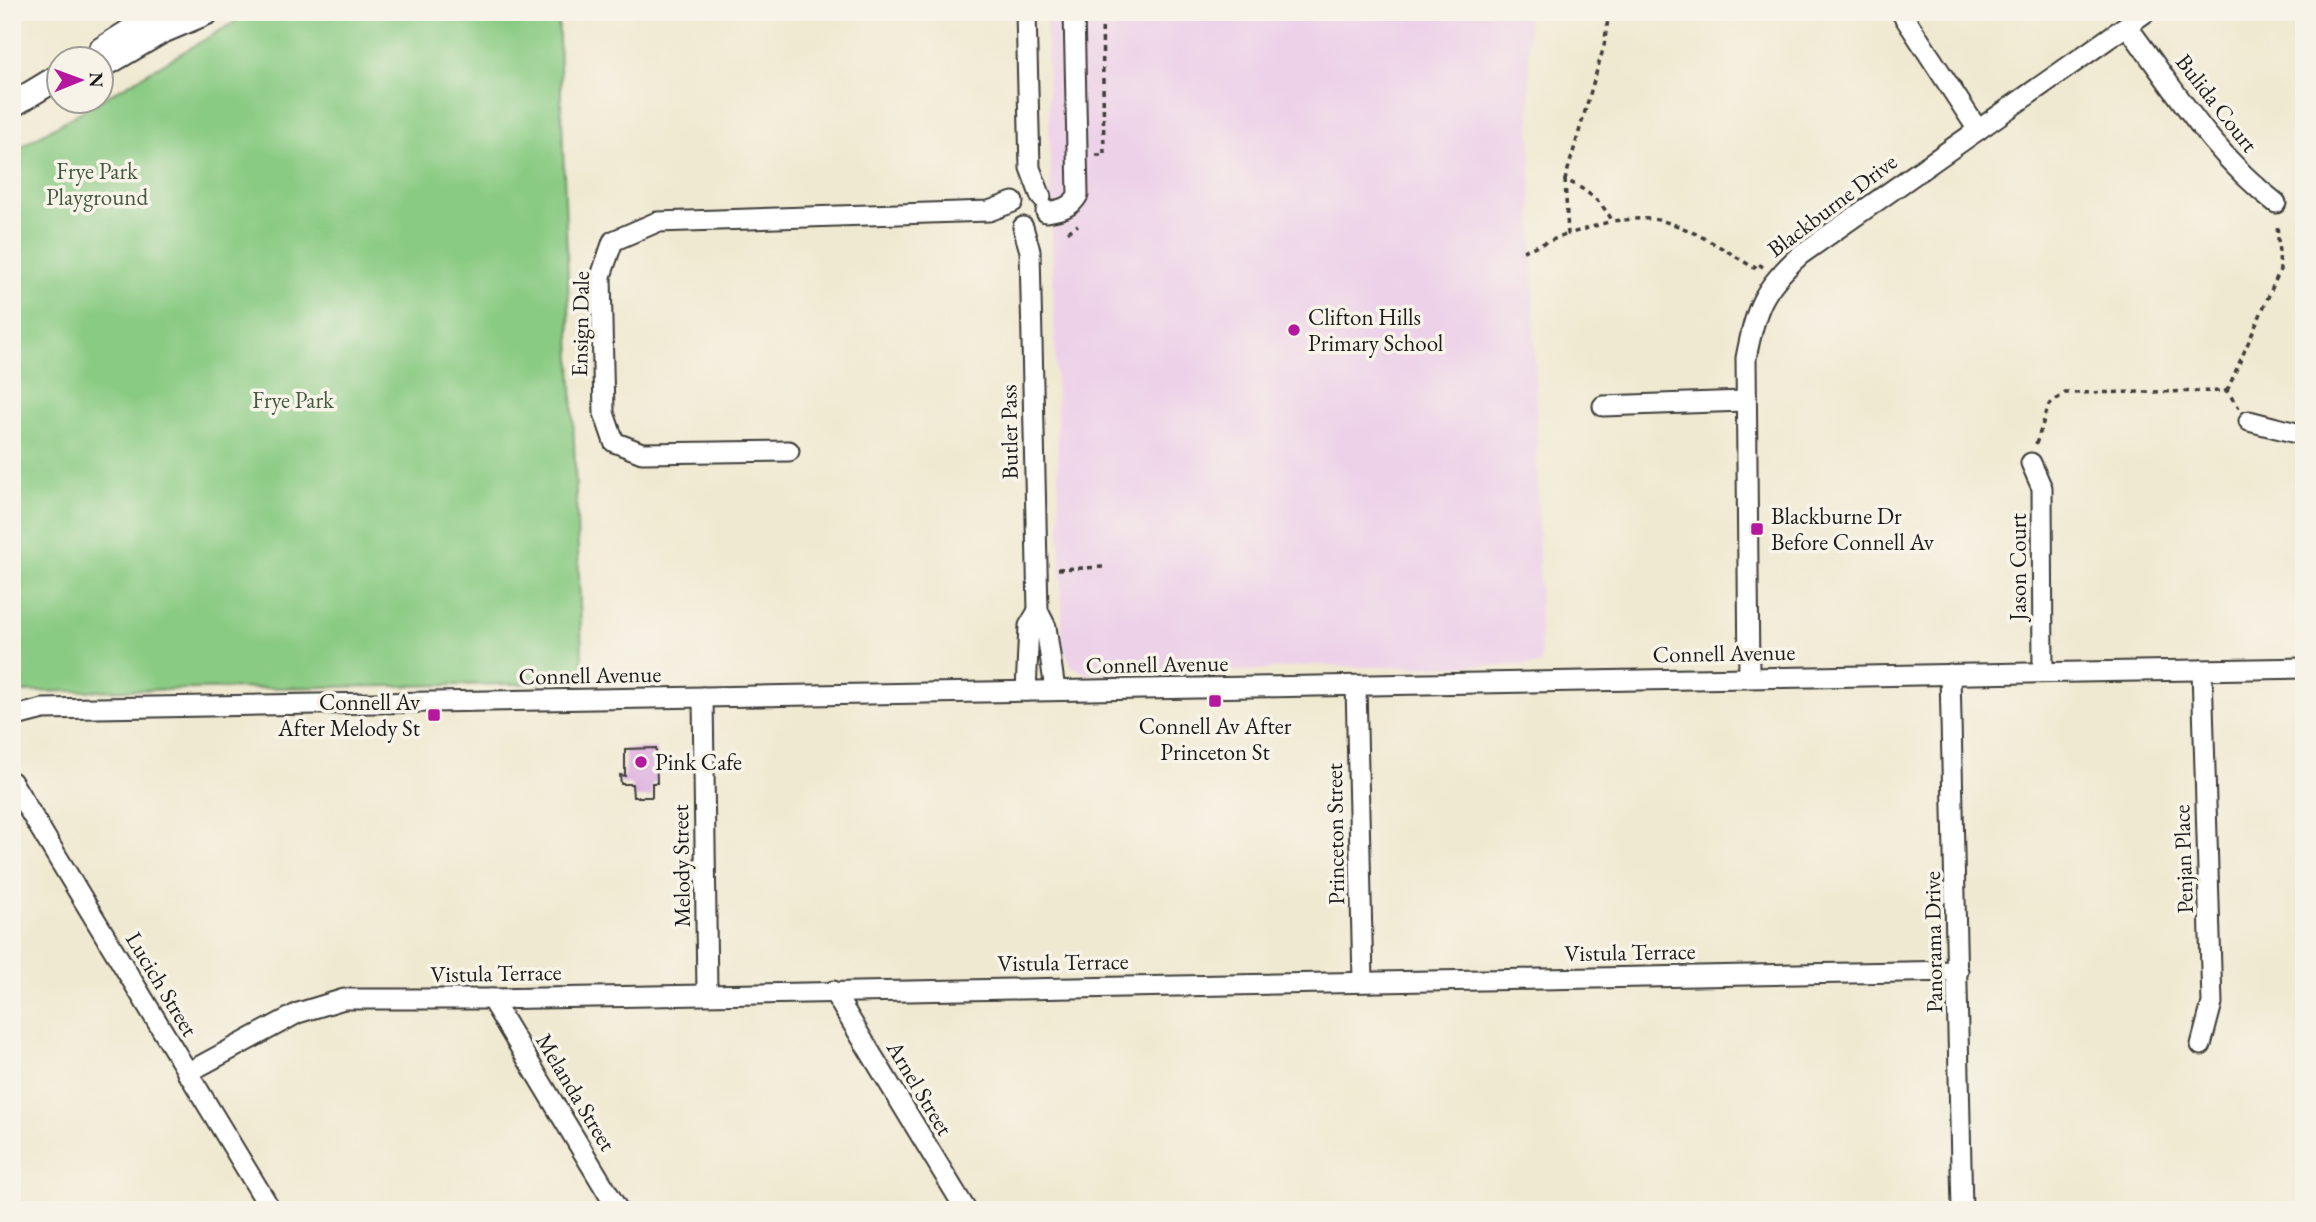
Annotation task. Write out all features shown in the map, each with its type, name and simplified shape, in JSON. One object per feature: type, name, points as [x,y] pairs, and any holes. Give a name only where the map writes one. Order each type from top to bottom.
[{"type":"main road","points":[[106,46],[161,12]]},
{"type":"main road","points":[[116,58],[162,31],[208,12]]},
{"type":"main road","points":[[12,105],[46,84]]},
{"type":"main road","points":[[12,120],[46,100]]},
{"type":"street","points":[[1026,12],[1033,217]]},
{"type":"street","points":[[1030,168],[1014,200],[1011,215],[1033,217],[1063,209],[1078,195],[1074,12]]},
{"type":"street","points":[[1900,12],[1978,130]]},
{"type":"street","name":"Blackburne Drive","points":[[1749,676],[1744,401],[1746,358],[1755,314],[1773,281],[1800,255],[2147,12]]},
{"type":"street","name":"Bulida Court","points":[[2126,26],[2217,149],[2245,179],[2276,203]]},
{"type":"street","name":"Ensign Dale","points":[[789,451],[642,453],[614,442],[604,413],[601,276],[613,241],[657,222],[989,211],[1033,217],[1032,192],[989,211]]},
{"type":"street","name":"Butler Pass","points":[[1033,217],[1030,251],[1038,611],[1046,627],[1055,690]]},
{"type":"street","points":[[1603,406],[1744,401]]},
{"type":"street","points":[[2249,421],[2304,435]]},
{"type":"street","name":"Jason Court","points":[[2031,463],[2042,488],[2043,672]]},
{"type":"street","name":"Butler Pass","points":[[1026,691],[1029,626],[1038,611]]},
{"type":"street","name":"Connell Avenue","points":[[12,717],[43,709],[2304,668]]},
{"type":"street","name":"Penjan Place","points":[[2201,1045],[2213,1003],[2202,670]]},
{"type":"street","name":"Panorama Drive","points":[[1951,674],[1962,1210]]},
{"type":"street","name":"Princeton Street","points":[[1356,686],[1363,981]]},
{"type":"street","name":"Melody Street","points":[[703,697],[707,992]]},
{"type":"street","name":"Lucich Street","points":[[12,782],[270,1210]]},
{"type":"street","name":"Vistula Terrace","points":[[187,1073],[298,1013],[344,999],[491,999],[707,992],[1958,971]]},
{"type":"street","name":"Arnel Street","points":[[833,991],[966,1210]]},
{"type":"street","name":"Melanda Street","points":[[491,999],[618,1210]]},
{"type":"path","points":[[1568,234],[1565,180],[1604,46],[1609,12]]},
{"type":"path","points":[[1565,180],[1591,196],[1608,211],[1612,221]]},
{"type":"path","points":[[1523,251],[1612,221],[1661,222],[1718,246],[1754,268],[1757,263],[1765,268]]},
{"type":"path","points":[[2227,391],[2280,270],[2278,242]]},
{"type":"path","points":[[2227,391],[2236,405]]},
{"type":"path","points":[[2038,438],[2049,405],[2065,393],[2227,391]]},
{"type":"path","points":[[1058,569],[1105,567]]},
{"type":"shaded area","name":"Clifton Hills Primary School","points":[[1046,12],[1528,12],[1541,665],[1314,665],[1249,671],[1088,674],[1071,666],[1063,647]]},
{"type":"green space","name":"Frye Park","points":[[252,12],[558,12],[583,683],[12,692],[12,152],[74,116],[116,116],[116,91]]},
{"type":"building","name":"Pink Cafe","points":[[656,748],[657,783],[652,783],[652,797],[633,797],[632,784],[621,784],[620,775],[625,776],[625,749]]},
{"type":"place","name":"Clifton Hills Primary School","points":[[1294,330]]},
{"type":"place","name":"Blackburne Dr Before Connell Av","points":[[1757,529]]},
{"type":"place","name":"Connell Av After Princeton St","points":[[1215,701]]},
{"type":"place","name":"Connell Av After Melody St","points":[[434,715]]},
{"type":"place","name":"Pink Cafe","points":[[641,762]]},
{"type":"park label","name":"Frye Park Playground","points":[[97,184]]}]
